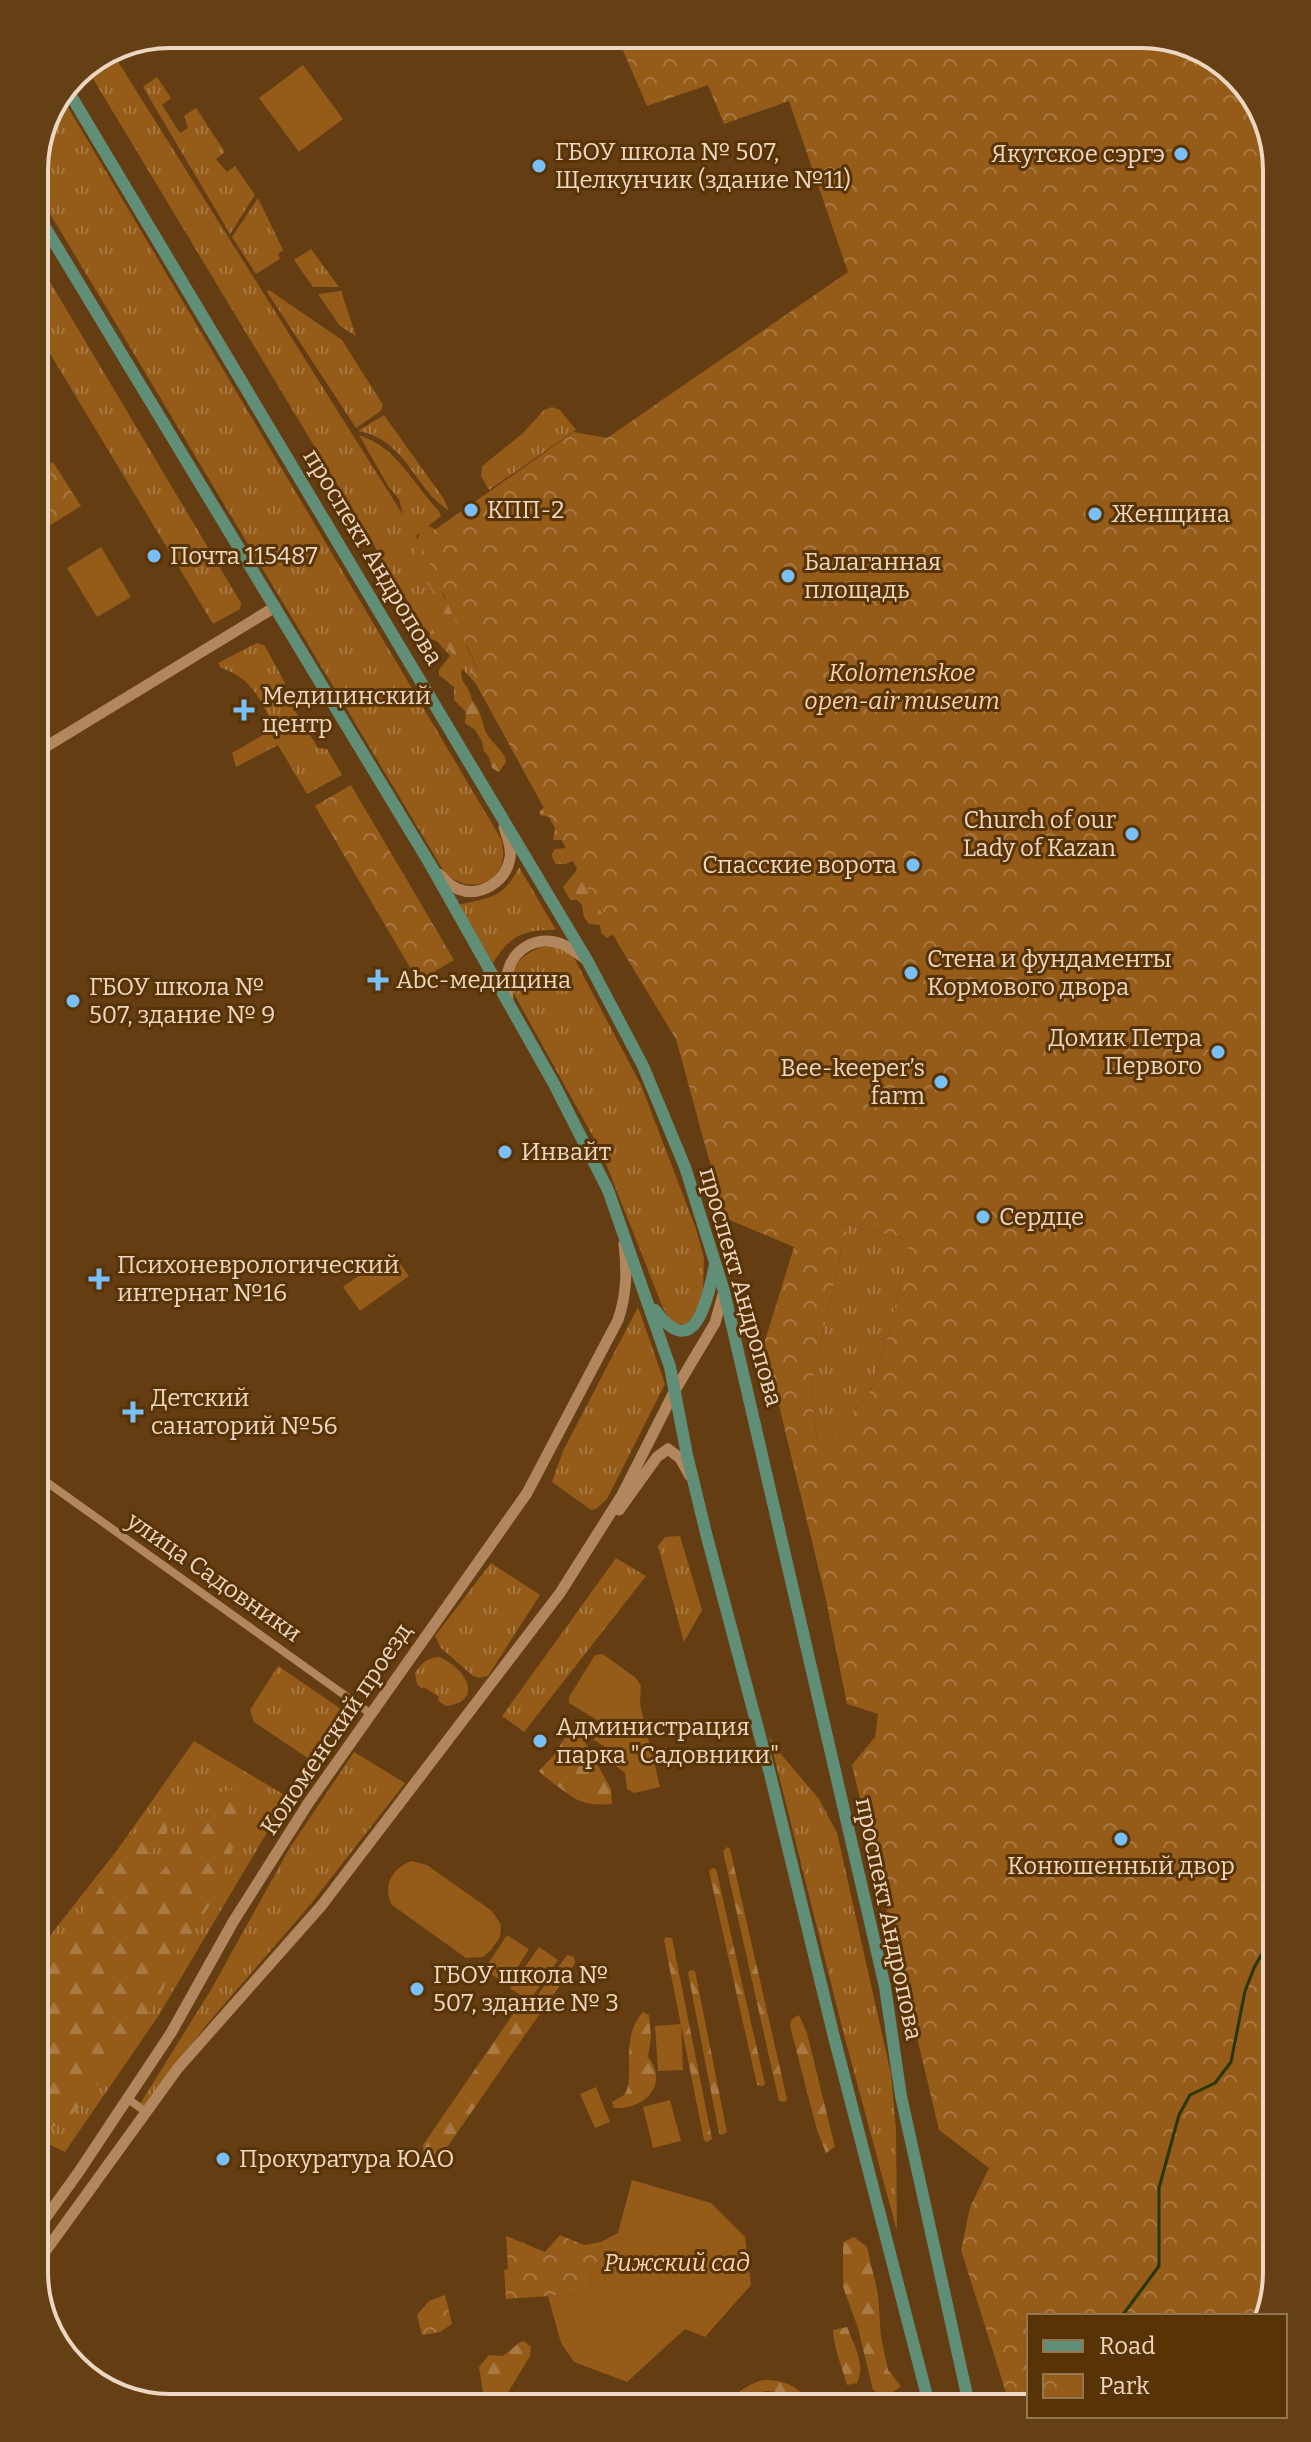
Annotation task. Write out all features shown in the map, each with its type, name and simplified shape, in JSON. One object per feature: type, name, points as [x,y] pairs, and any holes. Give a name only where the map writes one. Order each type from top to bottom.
[{"type":"main road","name":"проспект Андропова","points":[[72,97],[587,960],[648,1077],[685,1167],[724,1291],[885,1987],[901,2096],[967,2394]]},
{"type":"main road","points":[[48,232],[430,864],[554,1084],[608,1190],[670,1367],[694,1482],[926,2394]]},
{"type":"main road","points":[[48,745],[275,607]]},
{"type":"main road","points":[[430,864],[449,885],[461,890],[479,891],[497,882],[506,871],[511,852],[500,813]]},
{"type":"main road","points":[[509,1005],[507,972],[517,953],[525,947],[553,941],[587,960]]},
{"type":"main road","name":"Коломенский проезд","points":[[48,2214],[171,2033],[233,1922],[309,1802],[527,1493],[618,1320],[627,1274],[623,1231]]},
{"type":"main road","points":[[649,1301],[669,1326],[679,1331],[692,1327],[706,1303],[716,1260]]},
{"type":"main road","points":[[48,2248],[178,2068],[322,1905],[560,1593],[611,1513],[674,1392],[715,1323],[724,1291]]},
{"type":"main road","points":[[611,1513],[622,1509],[657,1457],[668,1449],[680,1458],[694,1482]]},
{"type":"street","name":"улица Садовники","points":[[48,1483],[371,1714]]},
{"type":"street","points":[[128,2099],[146,2112]]},
{"type":"green space","name":"Kolomenskoe open-air museum","points":[[622,48],[1149,48],[1181,54],[1222,78],[1247,109],[1261,146],[1262,2288],[1256,2314],[1027,2314],[1027,2394],[1006,2394],[961,2250],[970,2207],[989,2168],[939,2130],[852,1765],[875,1737],[878,1714],[847,1704],[825,1595],[764,1344],[794,1247],[725,1218],[676,1039],[620,947],[476,684],[468,675],[477,668],[419,541],[574,432],[607,438],[848,272],[789,101],[724,124],[708,85],[647,106]],"holes":[[[847,1225],[901,1237],[909,1250],[871,1390],[832,1438],[820,1444],[817,1441],[811,1386]]]},
{"type":"green space","points":[[117,60],[403,515],[399,499],[388,486],[359,435],[394,457],[439,511],[441,516],[416,536],[477,669],[468,675],[422,625],[92,77],[102,68]]},
{"type":"green space","points":[[303,65],[343,119],[299,152],[259,98]]},
{"type":"green space","points":[[157,77],[171,98],[162,105],[180,133],[188,128],[184,116],[196,108],[225,152],[216,159],[227,172],[235,166],[255,195],[230,234],[143,87]]},
{"type":"green space","points":[[66,105],[501,839],[501,864],[496,874],[488,880],[468,884],[456,881],[445,873],[48,210],[48,162],[52,138]]},
{"type":"green space","points":[[258,198],[283,250],[278,254],[280,259],[256,274],[232,237]]},
{"type":"green space","points":[[311,249],[339,287],[313,287],[294,260]]},
{"type":"green space","points":[[48,279],[241,603],[240,609],[213,624],[48,350]]},
{"type":"green space","points":[[269,290],[342,340],[383,405],[381,411],[356,428],[267,292]]},
{"type":"green space","points":[[341,291],[356,336],[340,326],[318,294]]},
{"type":"green space","points":[[552,407],[560,410],[576,430],[489,490],[481,476],[482,466],[523,433],[544,410]]},
{"type":"green space","points":[[384,415],[444,499],[449,511],[431,496],[391,447],[358,431]]},
{"type":"green space","points":[[53,462],[81,506],[48,527],[48,465]]},
{"type":"green space","points":[[429,526],[437,530],[470,644],[458,649],[464,661],[462,679],[479,710],[487,733],[505,757],[506,762],[499,772],[492,768],[475,730],[465,723],[466,712],[454,700],[454,687],[439,675],[439,670],[452,653],[445,644],[428,638],[433,627],[428,608],[434,601],[447,599],[448,592],[434,595],[425,583],[430,565],[423,558],[415,556],[421,529]]},
{"type":"green space","points":[[101,547],[131,597],[97,617],[67,568]]},
{"type":"green space","points":[[257,643],[265,646],[285,683],[283,691],[318,748],[327,749],[342,775],[307,794],[278,745],[236,767],[232,753],[275,728],[248,684],[218,663]]},
{"type":"green space","points":[[351,785],[454,960],[418,981],[315,806]]},
{"type":"green space","points":[[578,788],[589,797],[603,789],[611,800],[629,806],[631,814],[630,825],[608,862],[614,871],[611,881],[619,902],[613,920],[616,933],[607,938],[601,933],[600,925],[589,924],[582,905],[577,900],[570,900],[563,887],[576,871],[579,861],[556,864],[552,853],[555,849],[566,848],[568,840],[553,840],[557,819],[540,815],[547,805],[544,800],[546,793],[570,795]]},
{"type":"green space","points":[[519,867],[556,930],[519,936],[506,946],[493,963],[458,905],[501,891]]},
{"type":"green space","points":[[542,947],[556,947],[573,956],[641,1085],[696,1229],[704,1258],[703,1290],[697,1312],[686,1324],[672,1321],[663,1308],[601,1151],[513,992],[512,976],[517,964]]},
{"type":"green space","points":[[847,1225],[901,1237],[909,1250],[871,1390],[832,1438],[820,1444],[817,1441],[811,1386]]},
{"type":"green space","points":[[392,1252],[409,1276],[360,1311],[343,1287]]},
{"type":"green space","points":[[638,1307],[665,1384],[607,1499],[591,1510],[552,1482],[563,1451]]},
{"type":"green space","points":[[680,1536],[702,1610],[684,1642],[658,1546],[665,1537]]},
{"type":"green space","points":[[616,1558],[646,1576],[524,1732],[502,1716]]},
{"type":"green space","points":[[491,1563],[540,1595],[488,1676],[479,1678],[441,1648],[435,1636]]},
{"type":"green space","points":[[603,1654],[636,1678],[641,1686],[640,1704],[660,1787],[634,1793],[627,1789],[625,1773],[609,1757],[612,1751],[594,1740],[602,1723],[569,1703],[569,1697],[595,1655]]},
{"type":"green space","points":[[439,1657],[456,1668],[467,1683],[466,1698],[458,1703],[446,1706],[438,1701],[439,1697],[417,1684],[415,1673],[420,1666]]},
{"type":"green space","points":[[278,1666],[341,1709],[343,1715],[312,1761],[254,1722],[250,1710]]},
{"type":"green space","points":[[580,1733],[611,1789],[612,1804],[580,1801],[539,1771],[555,1754],[567,1734]]},
{"type":"green space","points":[[769,1736],[819,1799],[837,1833],[891,2074],[896,2130],[897,2231],[843,2031]]},
{"type":"green space","points":[[194,1741],[288,1797],[159,2015],[65,2152],[48,2144],[48,1938],[118,1849]]},
{"type":"green space","points":[[354,1752],[405,1783],[310,1905],[208,2023],[144,2106],[140,2104],[212,1988],[289,1849]]},
{"type":"green space","points":[[241,1788],[249,1800],[249,1816],[239,1828],[215,1896],[193,1932],[177,1950],[163,1990],[134,2036],[119,2047],[106,2074],[75,2112],[52,2128],[48,2126],[48,1954],[79,1917],[143,1826],[169,1806],[167,1833],[143,1860],[139,1875],[148,1889],[195,1830],[220,1792]]},
{"type":"green space","points":[[727,1847],[730,1849],[787,2099],[785,2102],[779,2101],[723,1851]]},
{"type":"green space","points":[[411,1861],[427,1865],[492,1911],[501,1925],[500,1937],[483,1957],[466,1958],[392,1905],[388,1892],[391,1879],[399,1868]]},
{"type":"green space","points":[[716,1869],[763,2086],[757,2085],[709,1871]]},
{"type":"green space","points":[[507,1935],[529,1949],[507,1984],[484,1970]]},
{"type":"green space","points":[[666,1937],[672,1938],[712,2139],[707,2142],[704,2140],[664,1940]]},
{"type":"green space","points":[[539,1947],[558,1960],[529,2001],[510,1988]]},
{"type":"green space","points":[[567,1955],[574,1957],[575,1963],[443,2153],[436,2159],[428,2158],[423,2145],[522,2001],[537,1996]]},
{"type":"green space","points":[[695,1971],[727,2132],[722,2135],[719,2133],[688,1973]]},
{"type":"green space","points":[[643,2012],[649,2015],[651,2037],[648,2057],[654,2067],[655,2086],[644,2100],[635,2105],[614,2108],[612,2102],[624,2095],[628,2088],[631,2034]]},
{"type":"green space","points":[[799,2015],[807,2033],[835,2147],[826,2153],[790,2026],[792,2019]]},
{"type":"green space","points":[[681,2024],[683,2070],[658,2071],[655,2026]]},
{"type":"green space","points":[[596,2087],[610,2122],[595,2128],[580,2094]]},
{"type":"green space","points":[[670,2100],[681,2141],[653,2148],[643,2107]]},
{"type":"green space","name":"Рижский сад","points":[[632,2180],[711,2203],[745,2237],[751,2285],[705,2337],[685,2329],[627,2382],[574,2362],[561,2343],[548,2296],[580,2294],[592,2284],[590,2270],[605,2255],[601,2242],[618,2233]]},
{"type":"green space","points":[[560,2235],[584,2245],[601,2242],[605,2255],[590,2270],[592,2284],[580,2294],[506,2299],[506,2236],[545,2252]]},
{"type":"green space","points":[[854,2237],[867,2247],[878,2294],[881,2337],[888,2370],[901,2386],[887,2394],[873,2390],[858,2328],[843,2287],[843,2242]]},
{"type":"green space","points":[[445,2295],[452,2324],[440,2332],[422,2335],[417,2315],[429,2301]]},
{"type":"green space","points":[[847,2327],[860,2369],[857,2383],[847,2385],[833,2330]]},
{"type":"green space","points":[[524,2341],[531,2347],[530,2356],[507,2394],[483,2394],[479,2367],[489,2355],[503,2356]]},
{"type":"green space","points":[[777,2381],[789,2384],[802,2394],[765,2391],[738,2394],[754,2383]]},
{"type":"waterway","points":[[1123,2314],[1159,2266],[1159,2188],[1179,2115],[1190,2095],[1215,2083],[1231,2062],[1245,1991],[1263,1952]]},
{"type":"place","name":"Якутское сэргэ","points":[[1181,154]]},
{"type":"place","name":"ГБОУ школа № 507, Щелкунчик (здание №11)","points":[[539,166]]},
{"type":"place","name":"КПП-2","points":[[471,510]]},
{"type":"place","name":"Женщина","points":[[1095,514]]},
{"type":"place","name":"Почта 115487","points":[[154,556]]},
{"type":"place","name":"Балаганная площадь","points":[[788,576]]},
{"type":"place","name":"Медицинский центр","points":[[244,710]]},
{"type":"place","name":"Church of our Lady of Kazan","points":[[1132,834]]},
{"type":"place","name":"Спасские ворота","points":[[913,865]]},
{"type":"place","name":"Стена и фундаменты Кормового двора","points":[[911,973]]},
{"type":"place","name":"Abc-медицина","points":[[378,980]]},
{"type":"place","name":"ГБОУ школа № 507, здание № 9","points":[[73,1001]]},
{"type":"place","name":"Домик Петра Первого","points":[[1218,1052]]},
{"type":"place","name":"Bee-keeper’s farm","points":[[941,1082]]},
{"type":"place","name":"Инвайт","points":[[505,1152]]},
{"type":"place","name":"Сердце","points":[[983,1217]]},
{"type":"place","name":"Психоневрологический интернат №16","points":[[99,1279]]},
{"type":"place","name":"Детский санаторий №56","points":[[133,1412]]},
{"type":"place","name":"Администрация парка \"Садовники\"","points":[[540,1741]]},
{"type":"place","name":"Конюшенный двор","points":[[1121,1839]]},
{"type":"place","name":"ГБОУ школа № 507, здание № 3","points":[[417,1989]]},
{"type":"place","name":"Прокуратура ЮАО","points":[[223,2159]]}]
